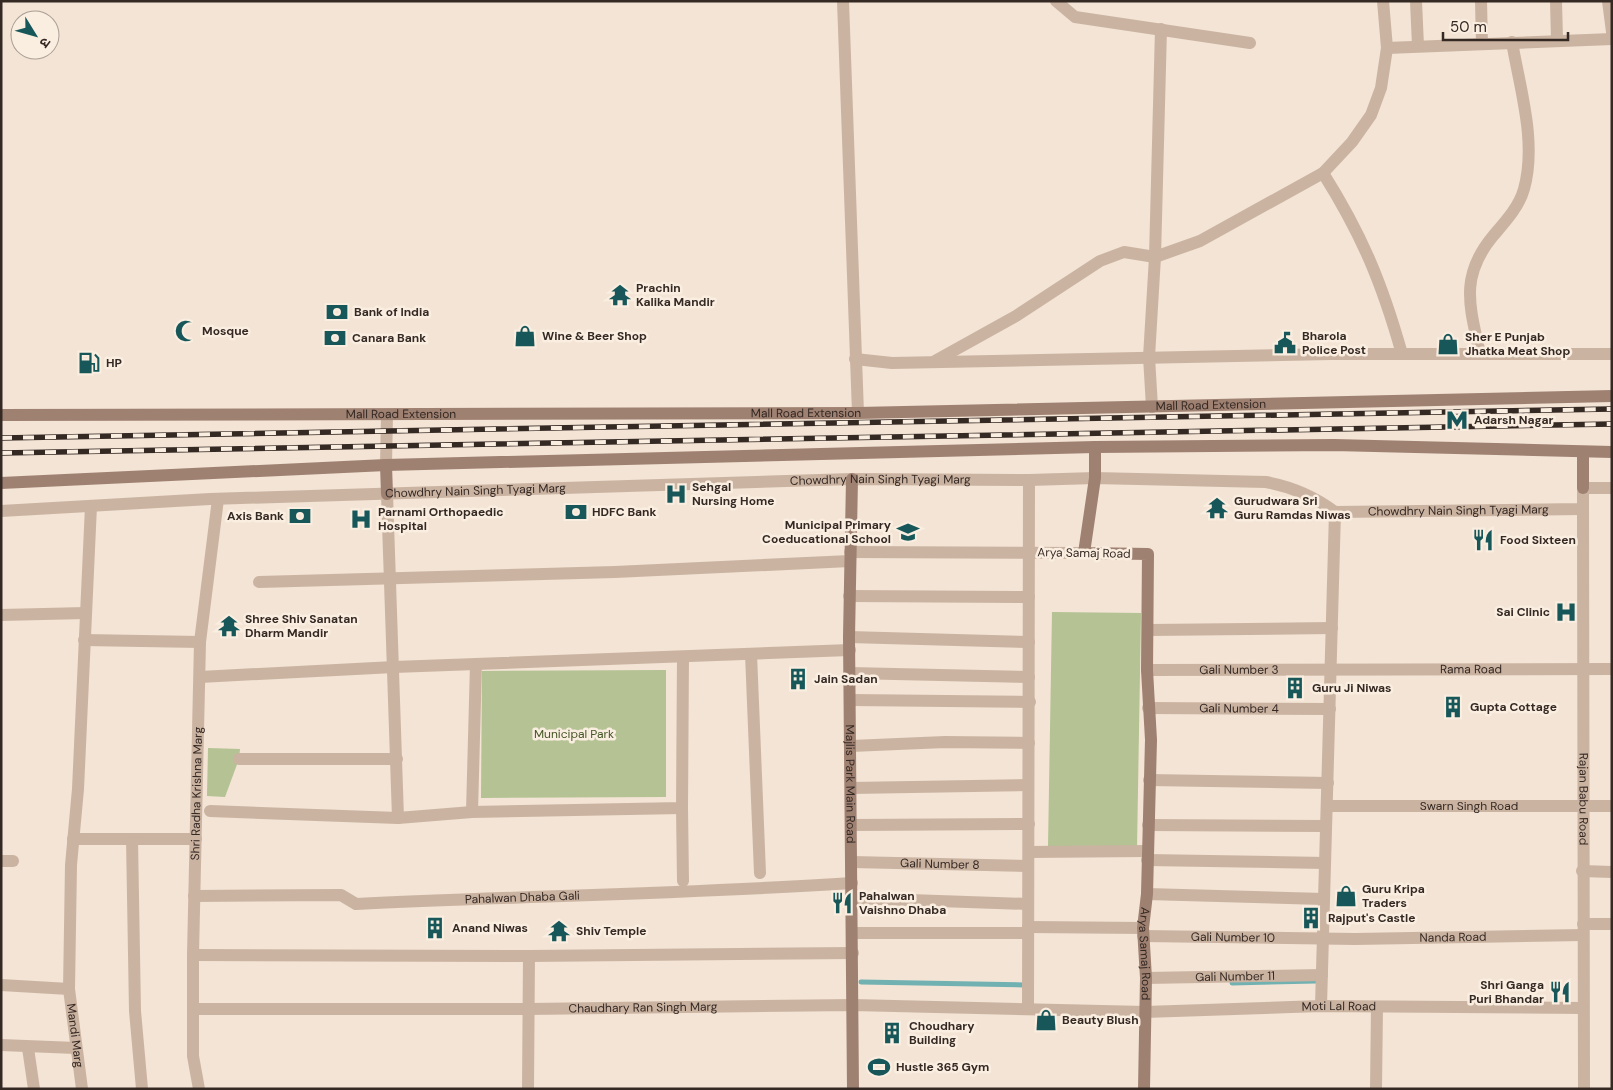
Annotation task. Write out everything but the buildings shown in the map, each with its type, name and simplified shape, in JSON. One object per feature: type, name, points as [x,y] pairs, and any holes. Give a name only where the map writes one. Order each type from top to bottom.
[{"type":"main road","name":"Mall Road Extension","points":[[1,414],[858,413],[1612,396]]},
{"type":"main road","points":[[1,483],[386,465],[1095,447],[1334,445],[1583,453],[1612,452]]},
{"type":"main road","points":[[1084,553],[1095,478],[1095,447]]},
{"type":"main road","points":[[1583,453],[1583,488]]},
{"type":"main road","points":[[386,465],[387,494]]},
{"type":"main road","name":"Majlis Park Main Road","points":[[852,479],[849,637],[853,1089]]},
{"type":"main road","name":"Arya Samaj Road","points":[[1084,553],[1148,554],[1149,630],[1147,670],[1151,740],[1147,856],[1148,894],[1143,932],[1146,978],[1144,1089]]},
{"type":"street","points":[[843,1],[858,413]]},
{"type":"street","points":[[1056,1],[1075,17],[1250,43]]},
{"type":"street","points":[[932,362],[1016,316],[1100,261],[1124,252],[1155,257],[1200,242],[1323,173],[1352,142],[1372,116],[1380,88],[1387,48],[1383,1]]},
{"type":"street","points":[[1416,1],[1418,46]]},
{"type":"street","points":[[1480,1],[1482,44]]},
{"type":"street","points":[[1556,1],[1557,40]]},
{"type":"street","points":[[1608,1],[1612,32]]},
{"type":"street","points":[[1152,407],[1149,358],[1155,257],[1161,29]]},
{"type":"street","points":[[1387,48],[1612,39]]},
{"type":"street","points":[[1480,354],[1468,296],[1473,269],[1489,241],[1512,213],[1524,191],[1528,168],[1527,131],[1512,42]]},
{"type":"street","points":[[1323,173],[1351,217],[1367,252],[1386,297],[1402,354]]},
{"type":"street","points":[[855,359],[892,363],[1402,354],[1612,354]]},
{"type":"street","points":[[386,415],[386,465]]},
{"type":"street","name":"Chowdhry Nain Singh Tyagi Marg","points":[[1,511],[218,499],[852,479],[1029,480],[1095,478],[1266,482],[1290,486],[1318,500],[1335,512],[1583,509]]},
{"type":"street","points":[[259,582],[741,568],[850,556],[1030,552],[1029,480]]},
{"type":"street","points":[[1583,509],[1583,488],[1612,488]]},
{"type":"street","points":[[387,494],[398,818]]},
{"type":"street","name":"Shri Radha Krishna Marg","points":[[199,1089],[193,1056],[192,1009],[200,642],[218,499]]},
{"type":"street","points":[[69,989],[73,839],[78,789],[91,506]]},
{"type":"street","name":"Rajan Babu Road","points":[[1583,509],[1584,805],[1582,871],[1584,1089]]},
{"type":"street","points":[[1321,1006],[1335,512]]},
{"type":"street","name":"Arya Samaj Road","points":[[1028,1009],[1027,785],[1030,702],[1030,552],[1084,553]]},
{"type":"street","points":[[849,596],[1030,597]]},
{"type":"street","points":[[1,615],[86,613]]},
{"type":"street","points":[[1149,630],[1332,628]]},
{"type":"street","points":[[849,637],[1029,642]]},
{"type":"street","points":[[84,640],[200,642]]},
{"type":"street","points":[[200,677],[394,667],[683,658],[850,650]]},
{"type":"street","points":[[751,654],[760,873]]},
{"type":"street","points":[[683,658],[683,881]]},
{"type":"street","points":[[472,812],[476,664]]},
{"type":"street","name":"Rama Road","points":[[1331,670],[1612,668]]},
{"type":"street","name":"Gali Number 3","points":[[1147,670],[1331,670]]},
{"type":"street","points":[[850,672],[1029,677]]},
{"type":"street","points":[[851,700],[1030,702]]},
{"type":"street","name":"Gali Number 4","points":[[1148,708],[1330,709]]},
{"type":"street","points":[[851,746],[945,742],[1029,743]]},
{"type":"street","points":[[239,759],[397,759]]},
{"type":"street","points":[[1149,780],[1328,783]]},
{"type":"street","points":[[851,788],[1027,785]]},
{"type":"street","name":"Swarn Singh Road","points":[[1327,806],[1612,806]]},
{"type":"street","points":[[210,812],[398,818],[472,812],[682,808]]},
{"type":"street","points":[[851,825],[1028,824]]},
{"type":"street","points":[[1148,824],[1326,826]]},
{"type":"street","points":[[73,839],[196,840]]},
{"type":"street","points":[[132,839],[134,1012],[142,1089]]},
{"type":"street","points":[[1028,852],[1326,863]]},
{"type":"street","name":"Gali Number 8","points":[[852,862],[1028,866]]},
{"type":"street","points":[[1582,871],[1612,872]]},
{"type":"street","name":"Pahalwan Dhaba Gali","points":[[194,896],[341,895],[356,904],[471,897],[747,890],[852,883]]},
{"type":"street","points":[[1148,894],[1324,899]]},
{"type":"street","points":[[852,898],[1028,904]]},
{"type":"street","name":"Nanda Road","points":[[1323,938],[1355,939],[1583,930],[1612,924]]},
{"type":"street","name":"Gali Number 10","points":[[853,933],[1028,930],[1323,938]]},
{"type":"street","points":[[193,954],[529,956],[853,953]]},
{"type":"street","points":[[528,1089],[529,956]]},
{"type":"street","name":"Gali Number 11","points":[[1146,978],[1322,975]]},
{"type":"street","name":"Mandi Marg","points":[[1,985],[69,989],[82,1089]]},
{"type":"street","name":"Chaudhary Ran Singh Marg","points":[[192,1009],[528,1009],[853,1005],[1094,1011]]},
{"type":"street","name":"Moti Lal Road","points":[[1094,1011],[1145,1012],[1321,1006],[1583,1008]]},
{"type":"street","points":[[1376,1089],[1377,1006]]},
{"type":"street","points":[[1,1045],[28,1048],[76,1048]]},
{"type":"street","points":[[28,1048],[34,1089]]},
{"type":"green space","points":[[1052,612],[1141,613],[1137,848],[1048,847]]},
{"type":"green space","name":"Municipal Park","points":[[666,670],[666,797],[481,798],[482,671]]},
{"type":"green space","points":[[208,748],[240,749],[239,759],[225,797],[207,796]]},
{"type":"waterway","points":[[1232,983],[1316,981]]},
{"type":"waterway","points":[[861,982],[1025,985]]},
{"type":"railway","points":[[1,438],[1612,409]]},
{"type":"railway","points":[[1,453],[1612,424]]},
{"type":"place","name":"Prachin Kalika Mandir","points":[[620,295]]},
{"type":"place","name":"Bank of India","points":[[337,312]]},
{"type":"place","name":"Mosque","points":[[186,331]]},
{"type":"place","name":"Wine & Beer Shop","points":[[525,336]]},
{"type":"place","name":"Canara Bank","points":[[335,338]]},
{"type":"place","name":"Bharola Police Post","points":[[1285,343]]},
{"type":"place","name":"Sher E Punjab Jhatka Meat Shop","points":[[1448,344]]},
{"type":"place","name":"HP","points":[[89,363]]},
{"type":"place","name":"Adarsh Nagar","points":[[1457,420]]},
{"type":"place","name":"Sehgal Nursing Home","points":[[676,494]]},
{"type":"place","name":"Gurudwara Sri Guru Ramdas Niwas","points":[[1217,508]]},
{"type":"place","name":"HDFC Bank","points":[[576,512]]},
{"type":"place","name":"Axis Bank","points":[[300,516]]},
{"type":"place","name":"Parnami Orthopaedic Hospital","points":[[361,519]]},
{"type":"place","name":"Municipal Primary Coeducational School","points":[[908,532]]},
{"type":"place","name":"Food Sixteen","points":[[1483,540]]},
{"type":"place","name":"Sai Clinic","points":[[1566,612]]},
{"type":"place","name":"Shree Shiv Sanatan Dharm Mandir","points":[[229,626]]},
{"type":"place","name":"Jain Sadan","points":[[798,679]]},
{"type":"place","name":"Guru Ji Niwas","points":[[1295,688]]},
{"type":"place","name":"Gupta Cottage","points":[[1453,707]]},
{"type":"place","name":"Guru Kripa Traders","points":[[1346,896]]},
{"type":"place","name":"Pahalwan Vaishno Dhaba","points":[[842,903]]},
{"type":"place","name":"Rajput's Castle","points":[[1311,918]]},
{"type":"place","name":"Anand Niwas","points":[[435,928]]},
{"type":"place","name":"Shiv Temple","points":[[559,931]]},
{"type":"place","name":"Shri Ganga Puri Bhandar","points":[[1560,992]]},
{"type":"place","name":"Beauty Blush","points":[[1046,1020]]},
{"type":"place","name":"Choudhary Building","points":[[892,1033]]},
{"type":"place","name":"Hustle 365 Gym","points":[[879,1067]]}]
